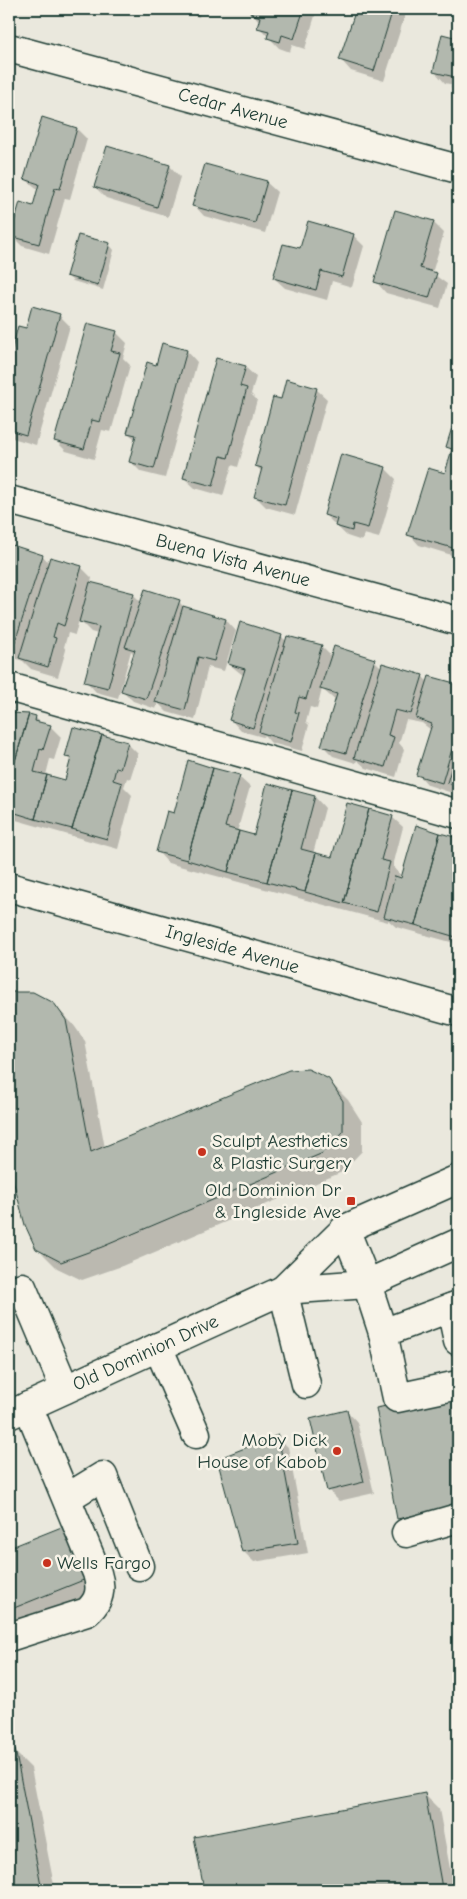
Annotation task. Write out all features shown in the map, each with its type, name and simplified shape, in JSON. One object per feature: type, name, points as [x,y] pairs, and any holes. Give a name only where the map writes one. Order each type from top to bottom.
[{"type":"street","name":"Cedar Avenue","points":[[9,48],[458,169]]},
{"type":"street","name":"Buena Vista Avenue","points":[[9,500],[458,621]]},
{"type":"street","points":[[9,687],[458,814]]},
{"type":"street","name":"Ingleside Avenue","points":[[9,887],[458,1012]]},
{"type":"street","name":"Old Dominion Drive","points":[[19,1410],[283,1290],[345,1229],[458,1179]]},
{"type":"street","points":[[345,1229],[367,1284],[383,1333],[397,1398],[458,1385]]},
{"type":"street","name":"Old Dominion Drive","points":[[283,1290],[367,1284],[458,1242]]},
{"type":"street","points":[[22,1287],[65,1389]]},
{"type":"street","points":[[283,1290],[306,1384]]},
{"type":"street","points":[[383,1333],[455,1306],[458,1341]]},
{"type":"street","points":[[158,1347],[196,1434]]},
{"type":"street","points":[[9,1637],[78,1616],[94,1606],[101,1591],[97,1573],[67,1498],[19,1410]]},
{"type":"street","points":[[67,1498],[103,1476],[139,1566]]},
{"type":"street","points":[[406,1533],[458,1518]]},
{"type":"building","points":[[252,9],[304,9],[294,39],[282,35],[280,42],[267,38],[269,31],[257,28],[260,17],[250,13]]},
{"type":"building","points":[[356,9],[393,9],[374,71],[339,60]]},
{"type":"building","points":[[442,34],[458,38],[458,90],[452,88],[455,77],[433,72]]},
{"type":"building","points":[[42,117],[77,128],[60,189],[55,188],[39,244],[10,236],[20,202],[33,206],[39,184],[24,179]]},
{"type":"building","points":[[107,146],[170,165],[157,207],[94,187]]},
{"type":"building","points":[[205,164],[267,181],[255,223],[192,206]]},
{"type":"building","points":[[395,210],[434,221],[420,268],[437,273],[429,298],[374,282]]},
{"type":"building","points":[[308,221],[354,234],[342,277],[321,271],[316,290],[273,278],[283,244],[300,248]]},
{"type":"building","points":[[78,235],[110,243],[98,285],[66,276]]},
{"type":"building","points":[[32,306],[60,314],[26,435],[9,430],[9,360],[18,326],[26,328]]},
{"type":"building","points":[[87,323],[117,331],[111,351],[120,353],[100,422],[92,420],[84,449],[54,441]]},
{"type":"building","points":[[162,343],[187,350],[154,469],[129,462],[136,435],[127,433],[147,362],[156,365]]},
{"type":"building","points":[[216,358],[246,366],[240,386],[247,388],[228,458],[221,456],[213,486],[183,478]]},
{"type":"building","points":[[286,379],[317,388],[285,505],[254,497],[262,468],[255,466],[273,397],[281,399]]},
{"type":"building","points":[[457,411],[458,531],[453,548],[407,535],[428,468],[445,473],[452,449],[446,447]]},
{"type":"building","points":[[341,454],[386,467],[368,528],[353,524],[352,531],[335,526],[337,519],[324,515]]},
{"type":"building","points":[[9,544],[43,555],[12,651],[9,650]]},
{"type":"building","points":[[50,557],[82,566],[64,626],[57,623],[53,637],[56,638],[48,667],[19,658]]},
{"type":"building","points":[[90,582],[134,593],[108,688],[84,682],[99,627],[79,622]]},
{"type":"building","points":[[145,589],[180,600],[146,699],[121,691],[135,650],[125,647]]},
{"type":"building","points":[[183,606],[226,619],[214,661],[198,657],[185,710],[155,702]]},
{"type":"building","points":[[240,622],[282,635],[253,728],[229,720],[245,669],[228,664]]},
{"type":"building","points":[[287,636],[322,645],[306,699],[299,697],[295,712],[299,713],[291,742],[259,732]]},
{"type":"building","points":[[334,646],[375,659],[346,753],[321,746],[337,694],[320,689]]},
{"type":"building","points":[[382,663],[423,675],[411,714],[395,710],[388,735],[394,737],[385,767],[354,758]]},
{"type":"building","points":[[429,676],[458,684],[458,729],[442,783],[416,775],[432,724],[416,718]]},
{"type":"building","points":[[9,707],[12,708],[11,713],[29,714],[9,781]]},
{"type":"building","points":[[29,714],[36,716],[35,721],[51,725],[43,750],[40,749],[34,772],[47,775],[35,819],[9,811],[9,781]]},
{"type":"building","points":[[73,727],[102,735],[72,829],[35,819],[47,775],[65,780],[71,758],[65,757]]},
{"type":"building","points":[[102,735],[128,742],[120,769],[116,768],[113,780],[122,783],[107,839],[72,829]]},
{"type":"building","points":[[458,745],[458,786],[447,783]]},
{"type":"building","points":[[188,760],[213,768],[187,860],[156,852],[167,811],[174,813]]},
{"type":"building","points":[[213,768],[240,775],[225,827],[239,831],[228,872],[187,860]]},
{"type":"building","points":[[267,783],[292,790],[267,882],[228,872],[239,831],[254,835]]},
{"type":"building","points":[[292,790],[315,796],[301,849],[316,853],[305,892],[267,882]]},
{"type":"building","points":[[347,803],[369,809],[344,903],[305,892],[316,853],[332,857]]},
{"type":"building","points":[[369,809],[393,816],[381,860],[390,862],[377,912],[344,903]]},
{"type":"building","points":[[416,825],[440,833],[415,925],[384,917],[395,876],[401,878]]},
{"type":"building","points":[[440,833],[458,838],[458,874],[453,892],[458,893],[456,937],[415,925]]},
{"type":"building","points":[[9,992],[33,992],[54,1003],[66,1020],[91,1152],[289,1070],[308,1069],[329,1079],[343,1101],[343,1132],[323,1153],[102,1247],[61,1262],[36,1249],[25,1225],[9,1165]]},
{"type":"building","points":[[458,1392],[458,1507],[397,1519],[376,1408]]},
{"type":"building","name":"Moby Dick House of Kabob","points":[[347,1410],[364,1482],[327,1491],[310,1419]]},
{"type":"building","points":[[278,1435],[298,1543],[242,1552],[217,1459]]},
{"type":"building","name":"Wells Fargo","points":[[69,1524],[91,1577],[9,1610],[9,1548]]},
{"type":"building","points":[[15,1749],[42,1890],[9,1890],[9,1751]]},
{"type":"building","points":[[425,1793],[442,1888],[431,1890],[204,1890],[194,1837]]},
{"type":"place","name":"Sculpt Aesthetics & Plastic Surgery","points":[[202,1152]]},
{"type":"place","name":"Old Dominion Dr & Ingleside Ave","points":[[351,1201]]},
{"type":"place","name":"Moby Dick House of Kabob","points":[[337,1451]]},
{"type":"place","name":"Wells Fargo","points":[[47,1563]]}]
